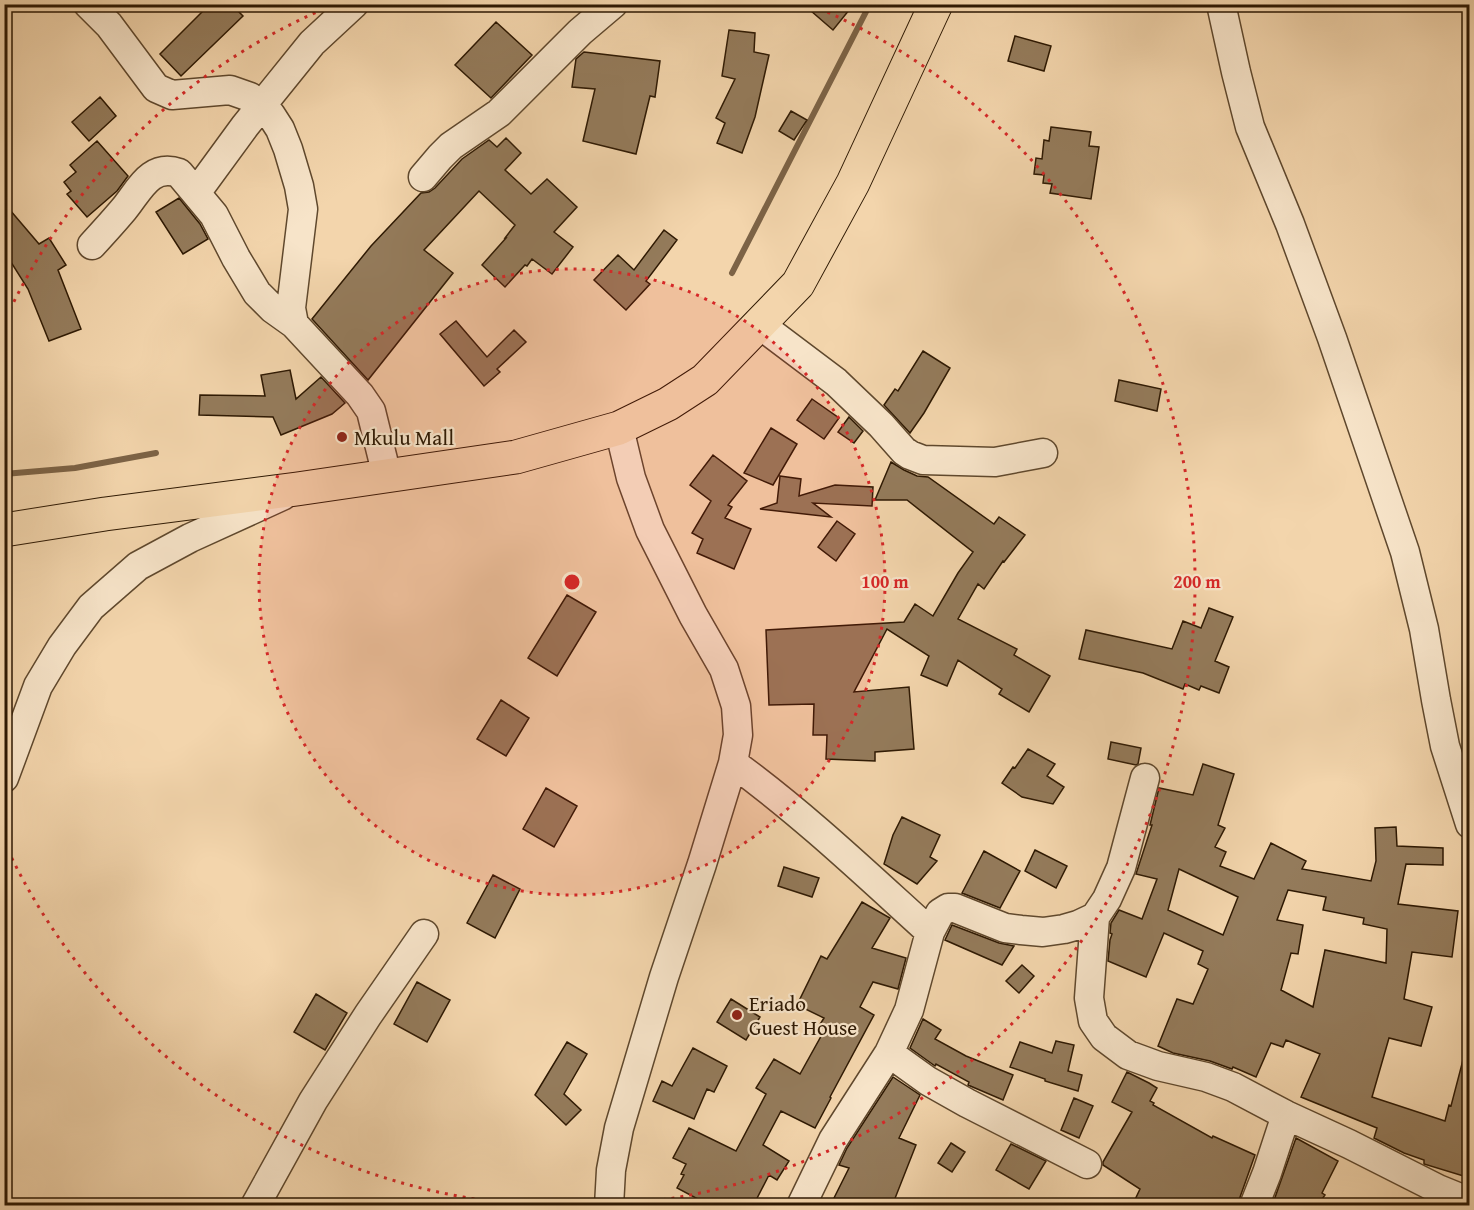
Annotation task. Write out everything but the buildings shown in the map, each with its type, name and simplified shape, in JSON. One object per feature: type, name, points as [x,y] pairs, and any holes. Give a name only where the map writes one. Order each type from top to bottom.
[{"type":"main road","points":[[4,530],[516,456],[619,429],[668,404],[705,380],[798,284],[853,183],[936,4]]},
{"type":"street","points":[[88,4],[108,25],[156,88],[172,96],[230,90],[250,97],[271,115],[288,149],[303,209],[291,308],[294,324]]},
{"type":"street","points":[[196,193],[261,106],[312,43],[354,4]]},
{"type":"street","points":[[423,177],[451,146],[499,113],[580,32],[613,4]]},
{"type":"street","points":[[1221,4],[1250,127],[1290,224],[1332,338],[1405,552],[1424,629],[1445,746],[1470,824]]},
{"type":"street","points":[[92,244],[126,207],[150,176],[161,171],[172,170],[179,173],[214,215],[257,293],[273,309],[294,324],[360,395],[371,411],[387,476]]},
{"type":"street","points":[[759,324],[836,382],[910,455],[923,460],[995,462],[1043,453]]},
{"type":"street","points":[[609,1206],[611,1170],[619,1128],[664,977],[733,763],[738,735],[736,706],[724,669],[693,615],[650,530],[631,478],[619,429]]},
{"type":"street","points":[[4,778],[38,686],[62,646],[91,607],[138,566],[190,538],[297,489]]},
{"type":"street","points":[[733,763],[799,814],[930,932]]},
{"type":"street","points":[[1145,778],[1121,868],[1107,899],[1095,917],[1089,998],[1093,1021],[1104,1037],[1128,1055],[1233,1087],[1438,1189],[1470,1202]]},
{"type":"street","points":[[801,1206],[833,1140],[889,1053],[909,1010],[930,932],[940,913],[948,908],[955,908],[1005,928],[1043,932],[1078,925],[1095,917]]},
{"type":"street","points":[[255,1206],[314,1101],[368,1015],[424,934]]},
{"type":"street","points":[[889,1053],[928,1081],[967,1103],[1087,1164]]},
{"type":"street","points":[[1254,1206],[1286,1115]]},
{"type":"waterway","points":[[732,273],[870,4]]},
{"type":"waterway","points":[[4,474],[75,468],[156,453]]},
{"type":"place","name":"Mkulu Mall","points":[[342,437]]},
{"type":"place","name":"Eriado Guest House","points":[[737,1015]]}]
